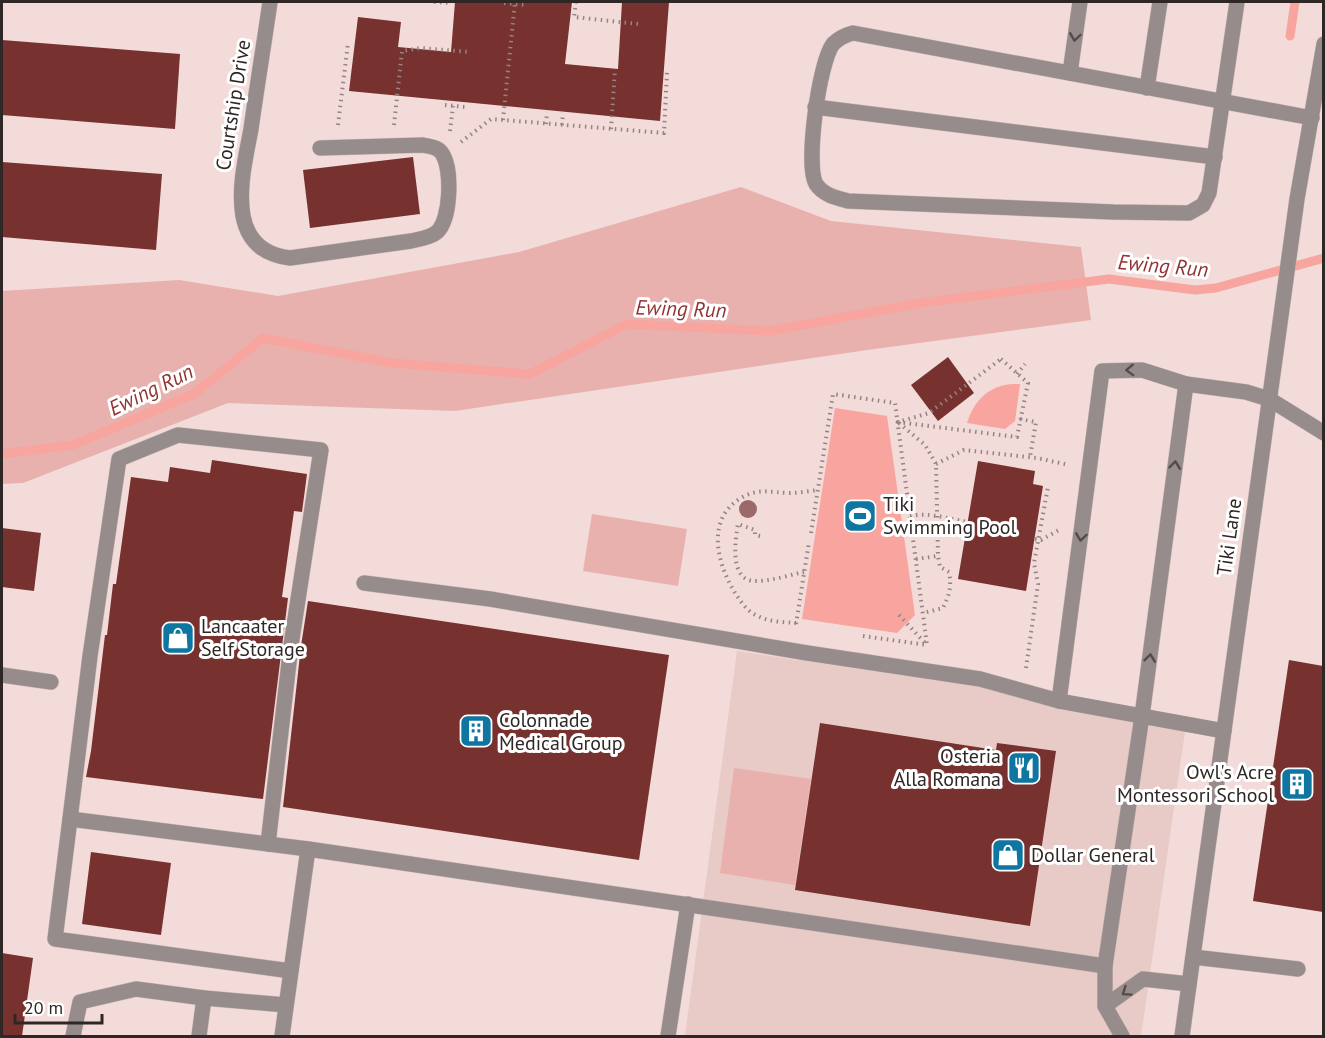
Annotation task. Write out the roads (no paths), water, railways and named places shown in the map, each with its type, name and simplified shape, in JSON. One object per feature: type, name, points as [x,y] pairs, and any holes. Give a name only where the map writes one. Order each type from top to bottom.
[{"type":"street","name":"Courtship Drive","points":[[270,2],[243,178],[243,216],[259,247],[274,256],[290,258],[426,238],[438,231],[448,200],[449,179],[443,155],[436,147],[423,145],[320,148]]},
{"type":"street","points":[[1070,73],[1080,2]]},
{"type":"street","points":[[1148,88],[1160,2]]},
{"type":"street","points":[[1237,2],[1223,101],[1215,157],[1209,193],[1203,205],[1189,213],[848,201],[821,190],[814,181],[812,163],[815,107],[827,57],[832,45],[843,36],[853,33],[1223,101],[1312,118]]},
{"type":"street","name":"Tiki Lane","points":[[1182,1036],[1269,399],[1323,44]]},
{"type":"street","points":[[815,107],[1215,157]]},
{"type":"street","points":[[1059,701],[1102,371],[1142,370],[1186,384],[1246,393],[1269,399],[1323,433]]},
{"type":"street","points":[[1122,1036],[1105,1006],[1105,966],[1142,716],[1186,384]]},
{"type":"street","points":[[268,844],[291,645],[321,450],[178,435],[119,459],[90,656],[55,939],[291,970]]},
{"type":"street","points":[[364,583],[490,599],[807,653],[980,679],[1059,701],[1224,731]]},
{"type":"street","points":[[2,675],[51,682]]},
{"type":"street","points":[[70,819],[308,849],[1105,966]]},
{"type":"street","points":[[282,1036],[308,849]]},
{"type":"street","points":[[668,1036],[688,904]]},
{"type":"street","points":[[1193,957],[1298,969]]},
{"type":"street","points":[[1105,1006],[1143,979],[1189,984]]},
{"type":"street","points":[[73,1036],[80,1002],[136,988],[204,998],[286,1005]]},
{"type":"street","points":[[199,1036],[204,998]]},
{"type":"waterway","points":[[1290,36],[1295,2]]},
{"type":"waterway","name":"Ewing Run","points":[[2,454],[73,445],[194,394],[263,338],[392,363],[530,374],[627,324],[770,331],[920,303],[1109,279],[1195,290],[1216,288],[1324,258]]},
{"type":"place","name":"Tiki Swimming Pool","points":[[860,516]]},
{"type":"place","name":"Lancaater Self Storage","points":[[178,638]]},
{"type":"place","name":"Colonnade Medical Group","points":[[476,731]]},
{"type":"place","name":"Osteria Alla Romana","points":[[1024,768]]},
{"type":"place","name":"Owl's Acre Montessori School","points":[[1297,784]]},
{"type":"place","name":"Dollar General","points":[[1008,855]]}]
